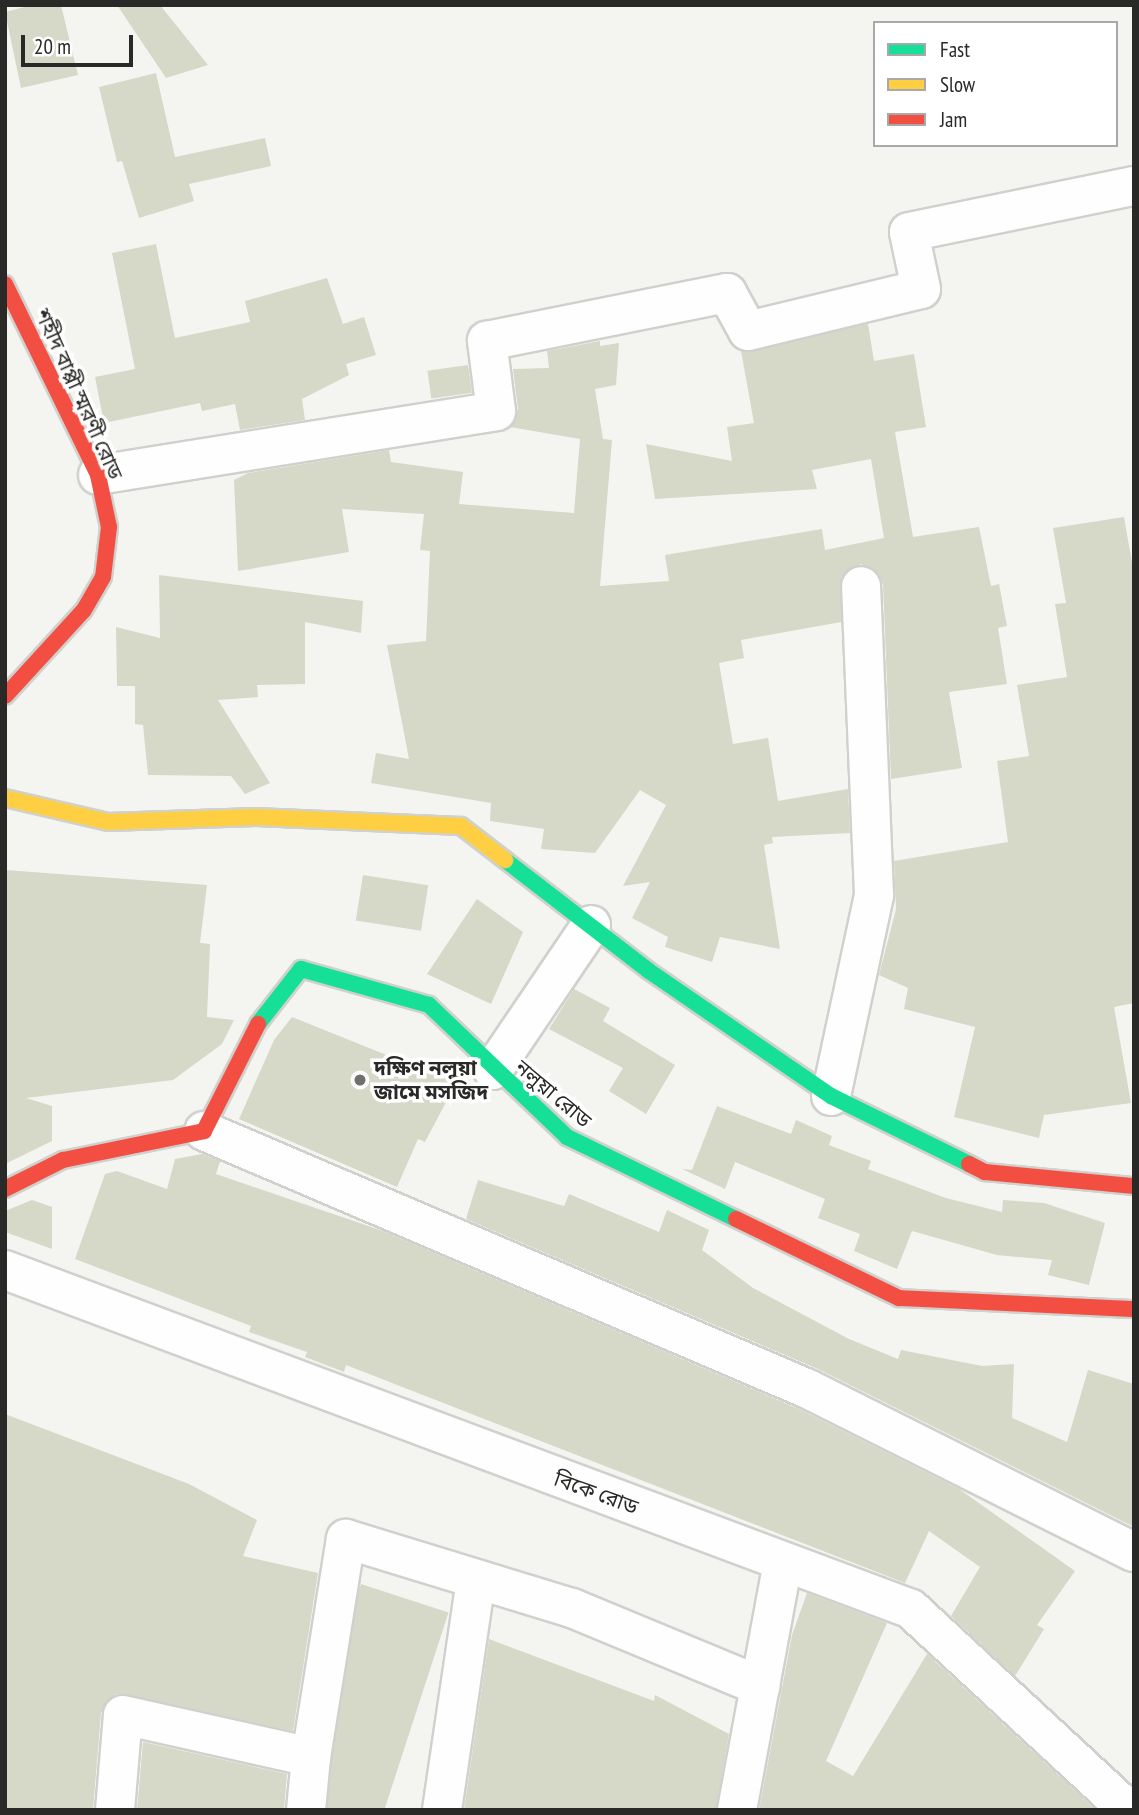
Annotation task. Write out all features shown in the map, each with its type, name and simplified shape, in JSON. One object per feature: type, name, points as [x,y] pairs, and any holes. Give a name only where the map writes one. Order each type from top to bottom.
[{"type":"street","points":[[98,475],[496,411],[486,341],[727,293],[748,331],[762,328],[921,289],[909,232],[1134,186]]},
{"type":"street","name":"শহীদ বাপ্পী স্মরণী রোড","points":[[5,284],[98,475],[109,527],[103,577],[83,611],[5,696]]},
{"type":"street","points":[[831,1096],[874,895],[860,586]]},
{"type":"street","points":[[5,798],[108,822],[256,817],[461,826],[591,925],[831,1096],[985,1172],[1134,1186]]},
{"type":"street","points":[[493,1070],[591,925]]},
{"type":"street","name":"নলুয়া রোড","points":[[204,1131],[251,1034],[301,969],[429,1005],[493,1070],[567,1138],[899,1298],[1134,1308]]},
{"type":"street","points":[[5,1189],[63,1160],[204,1131],[808,1389],[1134,1552]]},
{"type":"street","name":"বিকে রোড","points":[[5,1270],[912,1609],[1128,1810]]},
{"type":"street","points":[[306,1810],[311,1757],[346,1539],[572,1608],[760,1686]]},
{"type":"street","points":[[737,1810],[783,1562]]},
{"type":"street","points":[[442,1810],[476,1579]]},
{"type":"street","points":[[115,1810],[122,1715],[311,1757]]},
{"type":"building","points":[[32,5],[61,5],[78,75],[21,88],[5,12]]},
{"type":"building","points":[[117,5],[160,5],[208,65],[166,78]]},
{"type":"building","points":[[156,73],[175,157],[265,138],[271,166],[189,184],[194,201],[139,218],[122,161],[117,162],[99,87]]},
{"type":"building","points":[[156,244],[175,338],[250,322],[245,301],[327,278],[343,324],[364,317],[376,355],[346,364],[349,375],[302,399],[305,420],[240,430],[235,404],[202,411],[200,403],[104,423],[95,377],[135,369],[112,253]]},
{"type":"building","points":[[868,324],[874,361],[914,354],[926,427],[895,432],[913,537],[979,527],[991,586],[999,584],[1007,626],[998,628],[1007,684],[949,692],[962,768],[891,779],[883,585],[879,574],[861,564],[841,577],[841,622],[741,640],[744,658],[719,663],[733,744],[768,738],[778,801],[848,789],[850,833],[772,837],[773,843],[764,845],[780,949],[720,937],[712,962],[665,947],[668,937],[632,918],[650,882],[623,886],[666,805],[640,790],[595,853],[541,849],[544,829],[490,821],[491,803],[371,783],[376,753],[409,759],[387,645],[426,641],[430,551],[420,550],[424,514],[342,509],[349,552],[238,571],[234,480],[248,473],[389,450],[391,462],[463,472],[459,504],[574,513],[580,439],[510,427],[518,409],[513,369],[549,368],[547,351],[600,341],[600,346],[619,343],[616,385],[595,389],[603,439],[612,440],[600,586],[669,581],[665,555],[822,529],[825,550],[884,538],[871,459],[812,470],[817,489],[655,499],[646,444],[732,461],[727,427],[754,423],[741,351]]},
{"type":"building","points":[[468,365],[472,393],[431,398],[427,371]]},
{"type":"building","points":[[1124,517],[1134,574],[1134,1003],[1114,1007],[1131,1103],[1044,1115],[1039,1138],[954,1117],[975,1027],[904,1009],[908,988],[879,975],[896,909],[894,861],[1008,842],[997,761],[1029,756],[1017,685],[1067,677],[1055,604],[1066,603],[1053,528]]},
{"type":"building","points":[[159,575],[363,601],[361,633],[305,622],[305,684],[257,685],[258,697],[218,700],[270,783],[245,794],[231,776],[148,775],[143,725],[135,724],[135,686],[117,686],[116,627],[160,638]]},
{"type":"building","points":[[5,870],[207,885],[200,943],[210,944],[207,1017],[234,1020],[222,1044],[173,1080],[26,1098],[52,1106],[52,1141],[5,1164]]},
{"type":"building","points":[[363,875],[428,885],[421,931],[356,920]]},
{"type":"building","points":[[477,899],[523,932],[491,1004],[427,974]]},
{"type":"building","points":[[574,989],[610,1008],[603,1021],[675,1065],[646,1114],[609,1091],[623,1068],[549,1029]]},
{"type":"building","points":[[292,1017],[456,1083],[425,1142],[418,1139],[397,1187],[239,1119],[274,1040]]},
{"type":"building","points":[[717,1106],[791,1134],[796,1120],[832,1136],[829,1145],[871,1161],[868,1169],[946,1198],[1002,1212],[1003,1200],[1044,1203],[1105,1223],[1089,1285],[1048,1275],[1052,1260],[997,1255],[912,1231],[897,1269],[854,1251],[860,1234],[818,1218],[825,1199],[735,1162],[725,1189],[682,1169],[692,1170]]},
{"type":"building","points":[[202,1154],[220,1161],[216,1174],[383,1231],[799,1409],[959,1489],[1075,1571],[1037,1625],[1044,1629],[1015,1676],[951,1616],[980,1567],[929,1531],[905,1583],[346,1365],[344,1372],[305,1357],[307,1352],[249,1332],[251,1326],[75,1259],[105,1174],[117,1171],[167,1189],[175,1159]]},
{"type":"building","points":[[478,1180],[564,1206],[569,1194],[659,1232],[667,1210],[709,1230],[702,1250],[753,1288],[849,1339],[898,1359],[901,1350],[982,1366],[1014,1364],[1012,1418],[1067,1442],[1088,1370],[1134,1384],[1134,1527],[818,1369],[466,1219]]},
{"type":"building","points":[[32,1200],[52,1207],[52,1249],[5,1232],[5,1211]]},
{"type":"building","points":[[5,1414],[189,1484],[257,1520],[243,1556],[318,1573],[293,1731],[116,1694],[101,1713],[93,1810],[5,1810]]},
{"type":"building","points":[[361,1584],[448,1612],[384,1810],[319,1810],[291,1801]]},
{"type":"building","points":[[807,1593],[887,1623],[826,1761],[853,1776],[927,1654],[1096,1810],[759,1810],[792,1635]]},
{"type":"building","points":[[489,1639],[654,1701],[655,1695],[729,1734],[716,1810],[464,1810]]},
{"type":"building","points":[[143,1742],[287,1774],[284,1810],[137,1810]]},
{"type":"traffic: fast","points":[[505,860],[649,971],[831,1096],[969,1164]]},
{"type":"traffic: fast","points":[[258,1024],[301,969],[429,1005],[567,1137],[736,1219]]},
{"type":"traffic: slow","points":[[5,798],[108,822],[256,817],[461,826],[505,860]]},
{"type":"traffic: jam","points":[[5,284],[98,475],[109,527],[103,577],[83,611],[5,696]]},
{"type":"traffic: jam","points":[[5,1189],[63,1160],[204,1131],[258,1024]]},
{"type":"traffic: jam","points":[[969,1164],[985,1172],[1134,1186]]},
{"type":"traffic: jam","points":[[736,1219],[899,1298],[1134,1309]]},
{"type":"place","name":"দক্ষিণ নলুয়া জামে মসজিদ","points":[[360,1080]]}]
